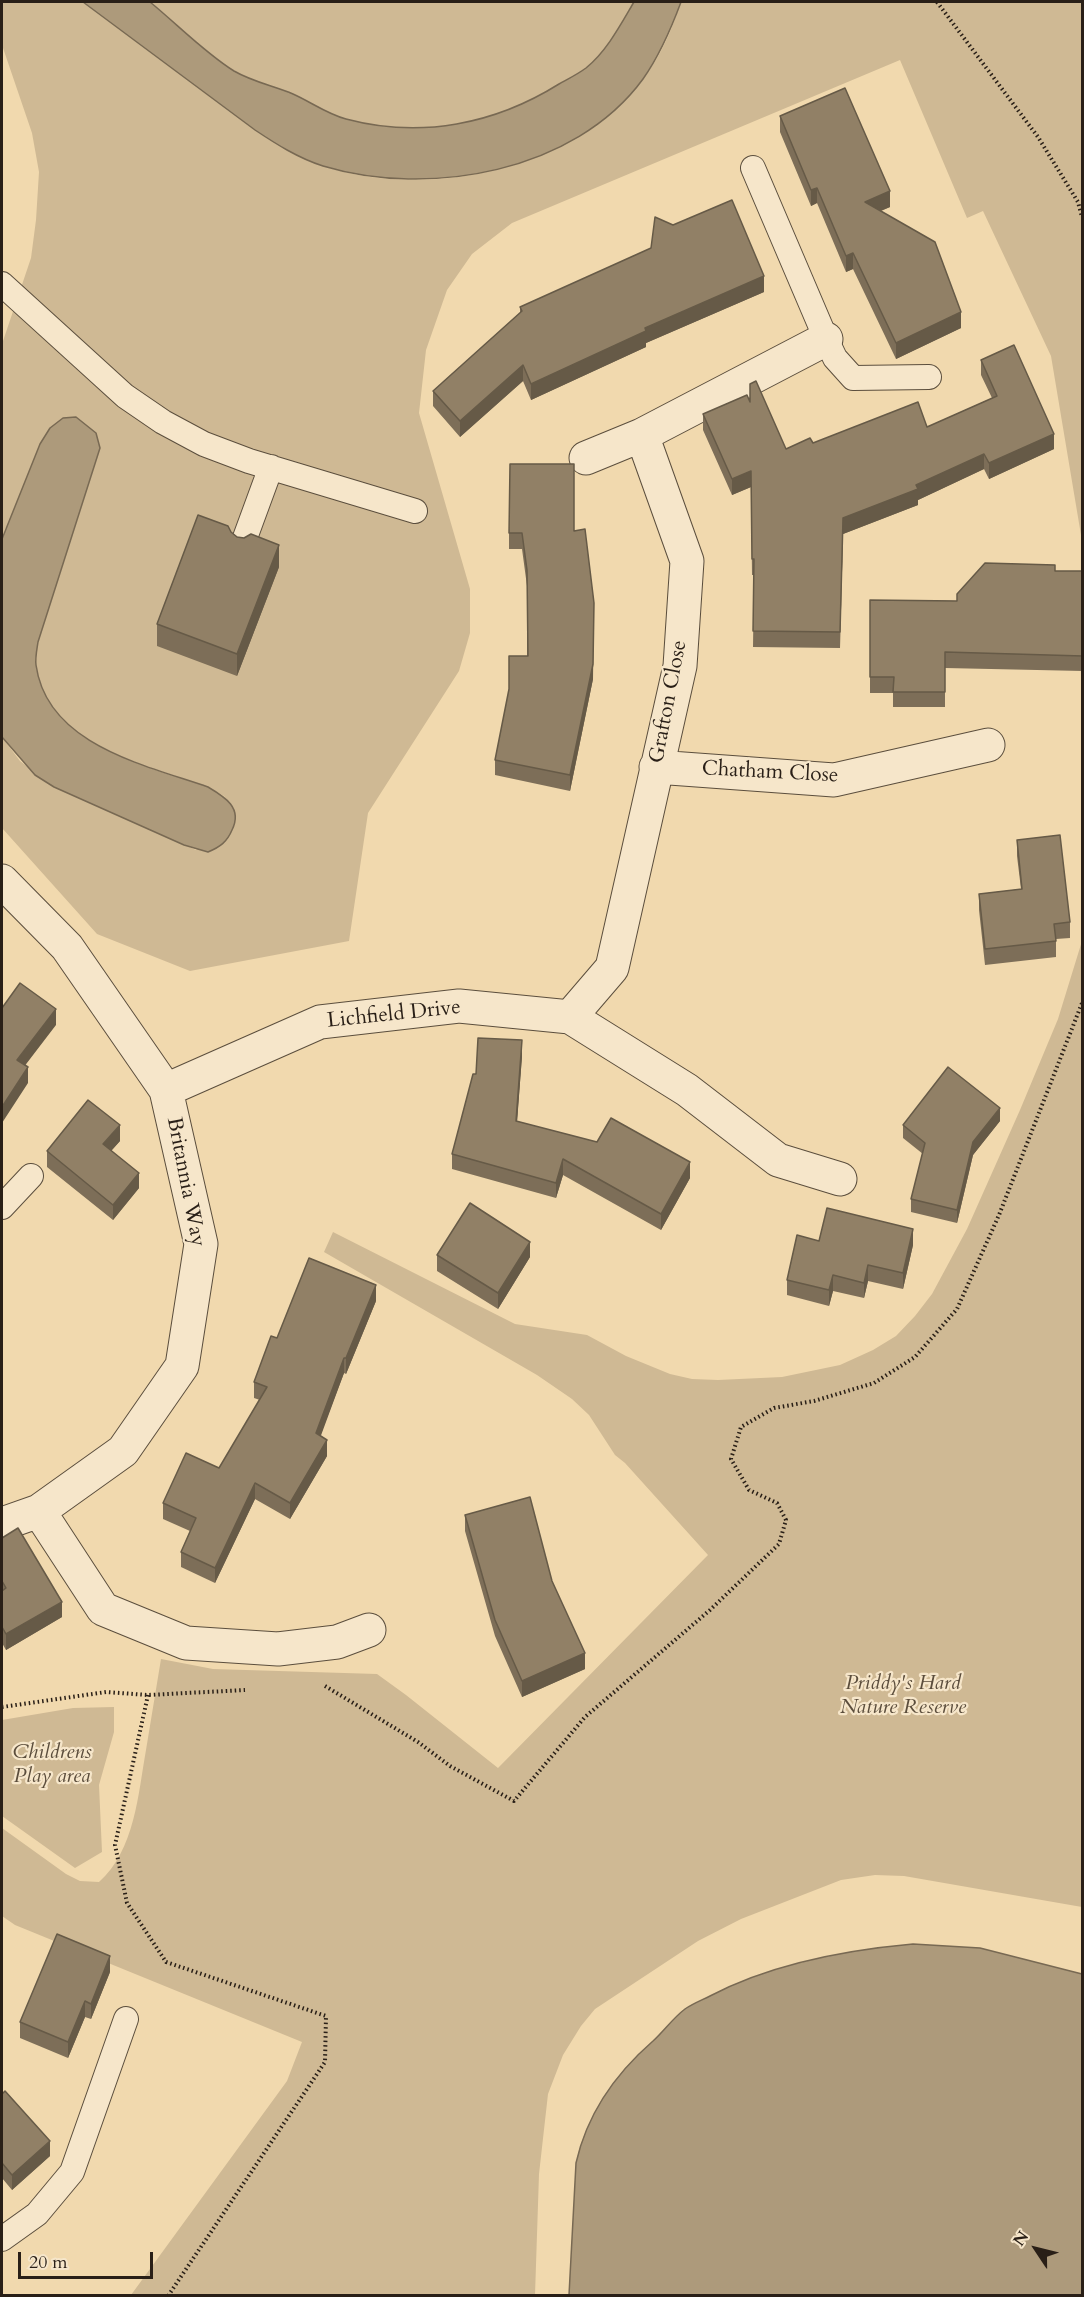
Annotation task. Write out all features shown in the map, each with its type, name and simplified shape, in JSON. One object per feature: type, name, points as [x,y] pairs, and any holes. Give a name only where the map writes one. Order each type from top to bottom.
[{"type":"street","points":[[586,458],[642,435],[826,339]]},
{"type":"street","name":"Grafton Close","points":[[570,1017],[612,968],[680,666],[687,561],[642,435]]},
{"type":"street","name":"Chatham Close","points":[[656,767],[834,780],[988,745]]},
{"type":"street","name":"Britannia Way","points":[[2,881],[67,947],[166,1090],[201,1244],[182,1366],[123,1451],[39,1511],[2,1524]]},
{"type":"street","name":"Lichfield Drive","points":[[166,1090],[320,1022],[459,1006],[570,1017],[687,1090],[778,1160],[840,1179]]},
{"type":"street","points":[[39,1511],[103,1609],[186,1643],[278,1649],[337,1642],[369,1630]]},
{"type":"lane","points":[[753,168],[836,358],[853,378],[929,377]]},
{"type":"lane","points":[[2,284],[105,379],[142,409],[163,422],[204,444],[415,511]]},
{"type":"lane","points":[[242,546],[271,467]]},
{"type":"lane","points":[[2,1207],[31,1176]]},
{"type":"lane","points":[[2,2239],[37,2214],[72,2172],[126,2019]]},
{"type":"path","points":[[937,2],[1038,137],[1078,202],[1083,217]]},
{"type":"path","points":[[314,1687],[325,1686],[418,1743],[450,1766],[514,1801],[585,1717],[710,1610],[779,1544],[786,1520],[777,1503],[749,1490],[731,1459],[741,1426],[774,1408],[814,1401],[873,1383],[915,1357],[957,1309],[999,1215],[1083,1003]]},
{"type":"path","points":[[325,1686],[337,1642]]},
{"type":"path","points":[[2,1707],[106,1692],[148,1695],[255,1689]]},
{"type":"path","points":[[148,1695],[115,1845],[128,1903],[166,1962],[326,2016],[325,2062],[168,2295]]},
{"type":"green space","points":[[2,2],[83,2],[255,130],[288,150],[323,166],[364,176],[408,180],[453,178],[497,169],[539,155],[579,135],[614,110],[643,79],[665,42],[681,2],[1082,2],[1082,541],[1051,356],[983,211],[967,218],[900,60],[512,223],[472,254],[447,290],[426,350],[419,413],[470,589],[470,633],[459,671],[368,813],[349,941],[190,971],[97,934],[2,828],[2,737],[20,761],[54,787],[196,850],[234,809],[224,796],[208,787],[128,759],[78,733],[59,715],[44,692],[36,665],[38,642],[100,448],[5,529],[2,539],[2,344],[31,258],[39,172],[32,133],[2,45]]},
{"type":"green space","points":[[150,2],[634,2],[613,37],[594,61],[580,72],[535,98],[483,118],[457,124],[402,128],[374,125],[339,117],[293,94],[241,75],[212,56]]},
{"type":"green space","name":"Priddy's Hard Nature Reserve","points":[[1082,941],[1082,1907],[904,1876],[875,1875],[841,1880],[741,1919],[698,1941],[595,2009],[563,2055],[548,2094],[539,2174],[535,2295],[131,2295],[287,2081],[302,2042],[15,1925],[2,1916],[2,1828],[66,1874],[80,1881],[99,1882],[111,1869],[128,1838],[140,1785],[161,1659],[213,1669],[377,1674],[498,1768],[708,1555],[625,1463],[615,1455],[589,1415],[572,1399],[537,1375],[324,1252],[333,1232],[515,1324],[587,1335],[626,1356],[670,1374],[692,1379],[718,1380],[782,1377],[840,1365],[873,1350],[896,1336],[932,1294],[967,1229],[1020,1110],[1058,1019]]},
{"type":"green space","name":"Childrens Play area","points":[[114,1707],[114,1732],[99,1785],[102,1852],[75,1868],[2,1816],[2,1720],[73,1708]]},
{"type":"shaded area","points":[[83,2],[150,2],[212,56],[241,75],[293,94],[339,117],[374,125],[402,128],[457,124],[483,118],[535,98],[580,72],[594,61],[613,37],[634,2],[681,2],[665,42],[643,79],[614,111],[579,136],[540,156],[497,169],[453,177],[408,179],[364,175],[323,166],[288,150],[255,130]]},
{"type":"shaded area","points":[[76,417],[96,433],[100,448],[38,642],[36,665],[44,692],[59,715],[79,733],[102,748],[156,770],[208,787],[226,799],[234,809],[235,822],[225,841],[208,852],[184,845],[54,787],[35,775],[2,737],[2,539],[40,444],[50,428],[63,418]]},
{"type":"shaded area","points":[[913,1944],[980,1948],[1082,1974],[1082,2295],[569,2295],[576,2163],[587,2128],[595,2112],[626,2067],[685,2009],[733,1985],[808,1961],[861,1950]]},
{"type":"building","points":[[845,88],[890,191],[865,202],[935,242],[961,312],[896,343],[853,253],[846,256],[817,188],[811,190],[780,116]]},
{"type":"building","points":[[732,200],[764,276],[645,328],[646,331],[531,384],[523,365],[460,421],[433,391],[522,311],[520,307],[651,248],[655,217],[673,225]]},
{"type":"building","points":[[1014,345],[1054,434],[989,463],[984,454],[916,485],[918,489],[843,518],[840,632],[753,631],[754,559],[752,559],[751,471],[732,479],[703,414],[747,395],[750,402],[750,384],[756,381],[786,449],[810,438],[813,443],[918,402],[927,427],[997,396],[981,360]]},
{"type":"building","points":[[510,464],[574,464],[574,531],[585,529],[594,603],[593,664],[570,775],[495,760],[509,689],[509,656],[528,656],[527,570],[522,533],[509,533]]},
{"type":"building","points":[[198,515],[228,526],[237,537],[244,538],[251,534],[279,545],[237,654],[157,624]]},
{"type":"building","points":[[985,563],[1055,565],[1055,571],[1083,571],[1083,656],[945,652],[945,692],[893,692],[894,677],[870,677],[870,600],[957,601],[957,594]]},
{"type":"building","points":[[1060,835],[1070,922],[1054,924],[1056,941],[985,949],[979,894],[1022,889],[1017,840]]},
{"type":"building","points":[[20,983],[56,1009],[17,1060],[28,1067],[2,1107],[2,1008]]},
{"type":"building","points":[[478,1038],[522,1040],[516,1121],[597,1142],[611,1118],[690,1162],[661,1214],[563,1159],[556,1183],[452,1154],[473,1074],[476,1074]]},
{"type":"building","points":[[948,1067],[1000,1108],[973,1142],[957,1210],[911,1199],[925,1143],[903,1125]]},
{"type":"building","points":[[88,1100],[120,1125],[103,1144],[139,1173],[113,1205],[47,1151]]},
{"type":"building","points":[[470,1203],[530,1242],[498,1293],[437,1255]]},
{"type":"building","points":[[827,1208],[913,1229],[903,1273],[868,1265],[864,1283],[833,1275],[829,1290],[787,1280],[797,1235],[819,1241]]},
{"type":"building","points":[[309,1258],[376,1285],[346,1358],[344,1358],[316,1433],[327,1440],[290,1503],[255,1483],[215,1568],[181,1552],[196,1518],[163,1503],[186,1453],[219,1468],[267,1387],[254,1382],[271,1336],[277,1338]]},
{"type":"building","points":[[530,1497],[552,1581],[585,1653],[522,1681],[495,1620],[465,1515]]},
{"type":"building","points":[[18,1528],[62,1602],[6,1634],[2,1627],[2,1591],[6,1588],[2,1581],[2,1538]]},
{"type":"building","points":[[57,1934],[110,1956],[91,2004],[85,2001],[68,2042],[20,2022]]},
{"type":"building","points":[[5,2091],[50,2141],[12,2175],[2,2163],[2,2094]]}]
